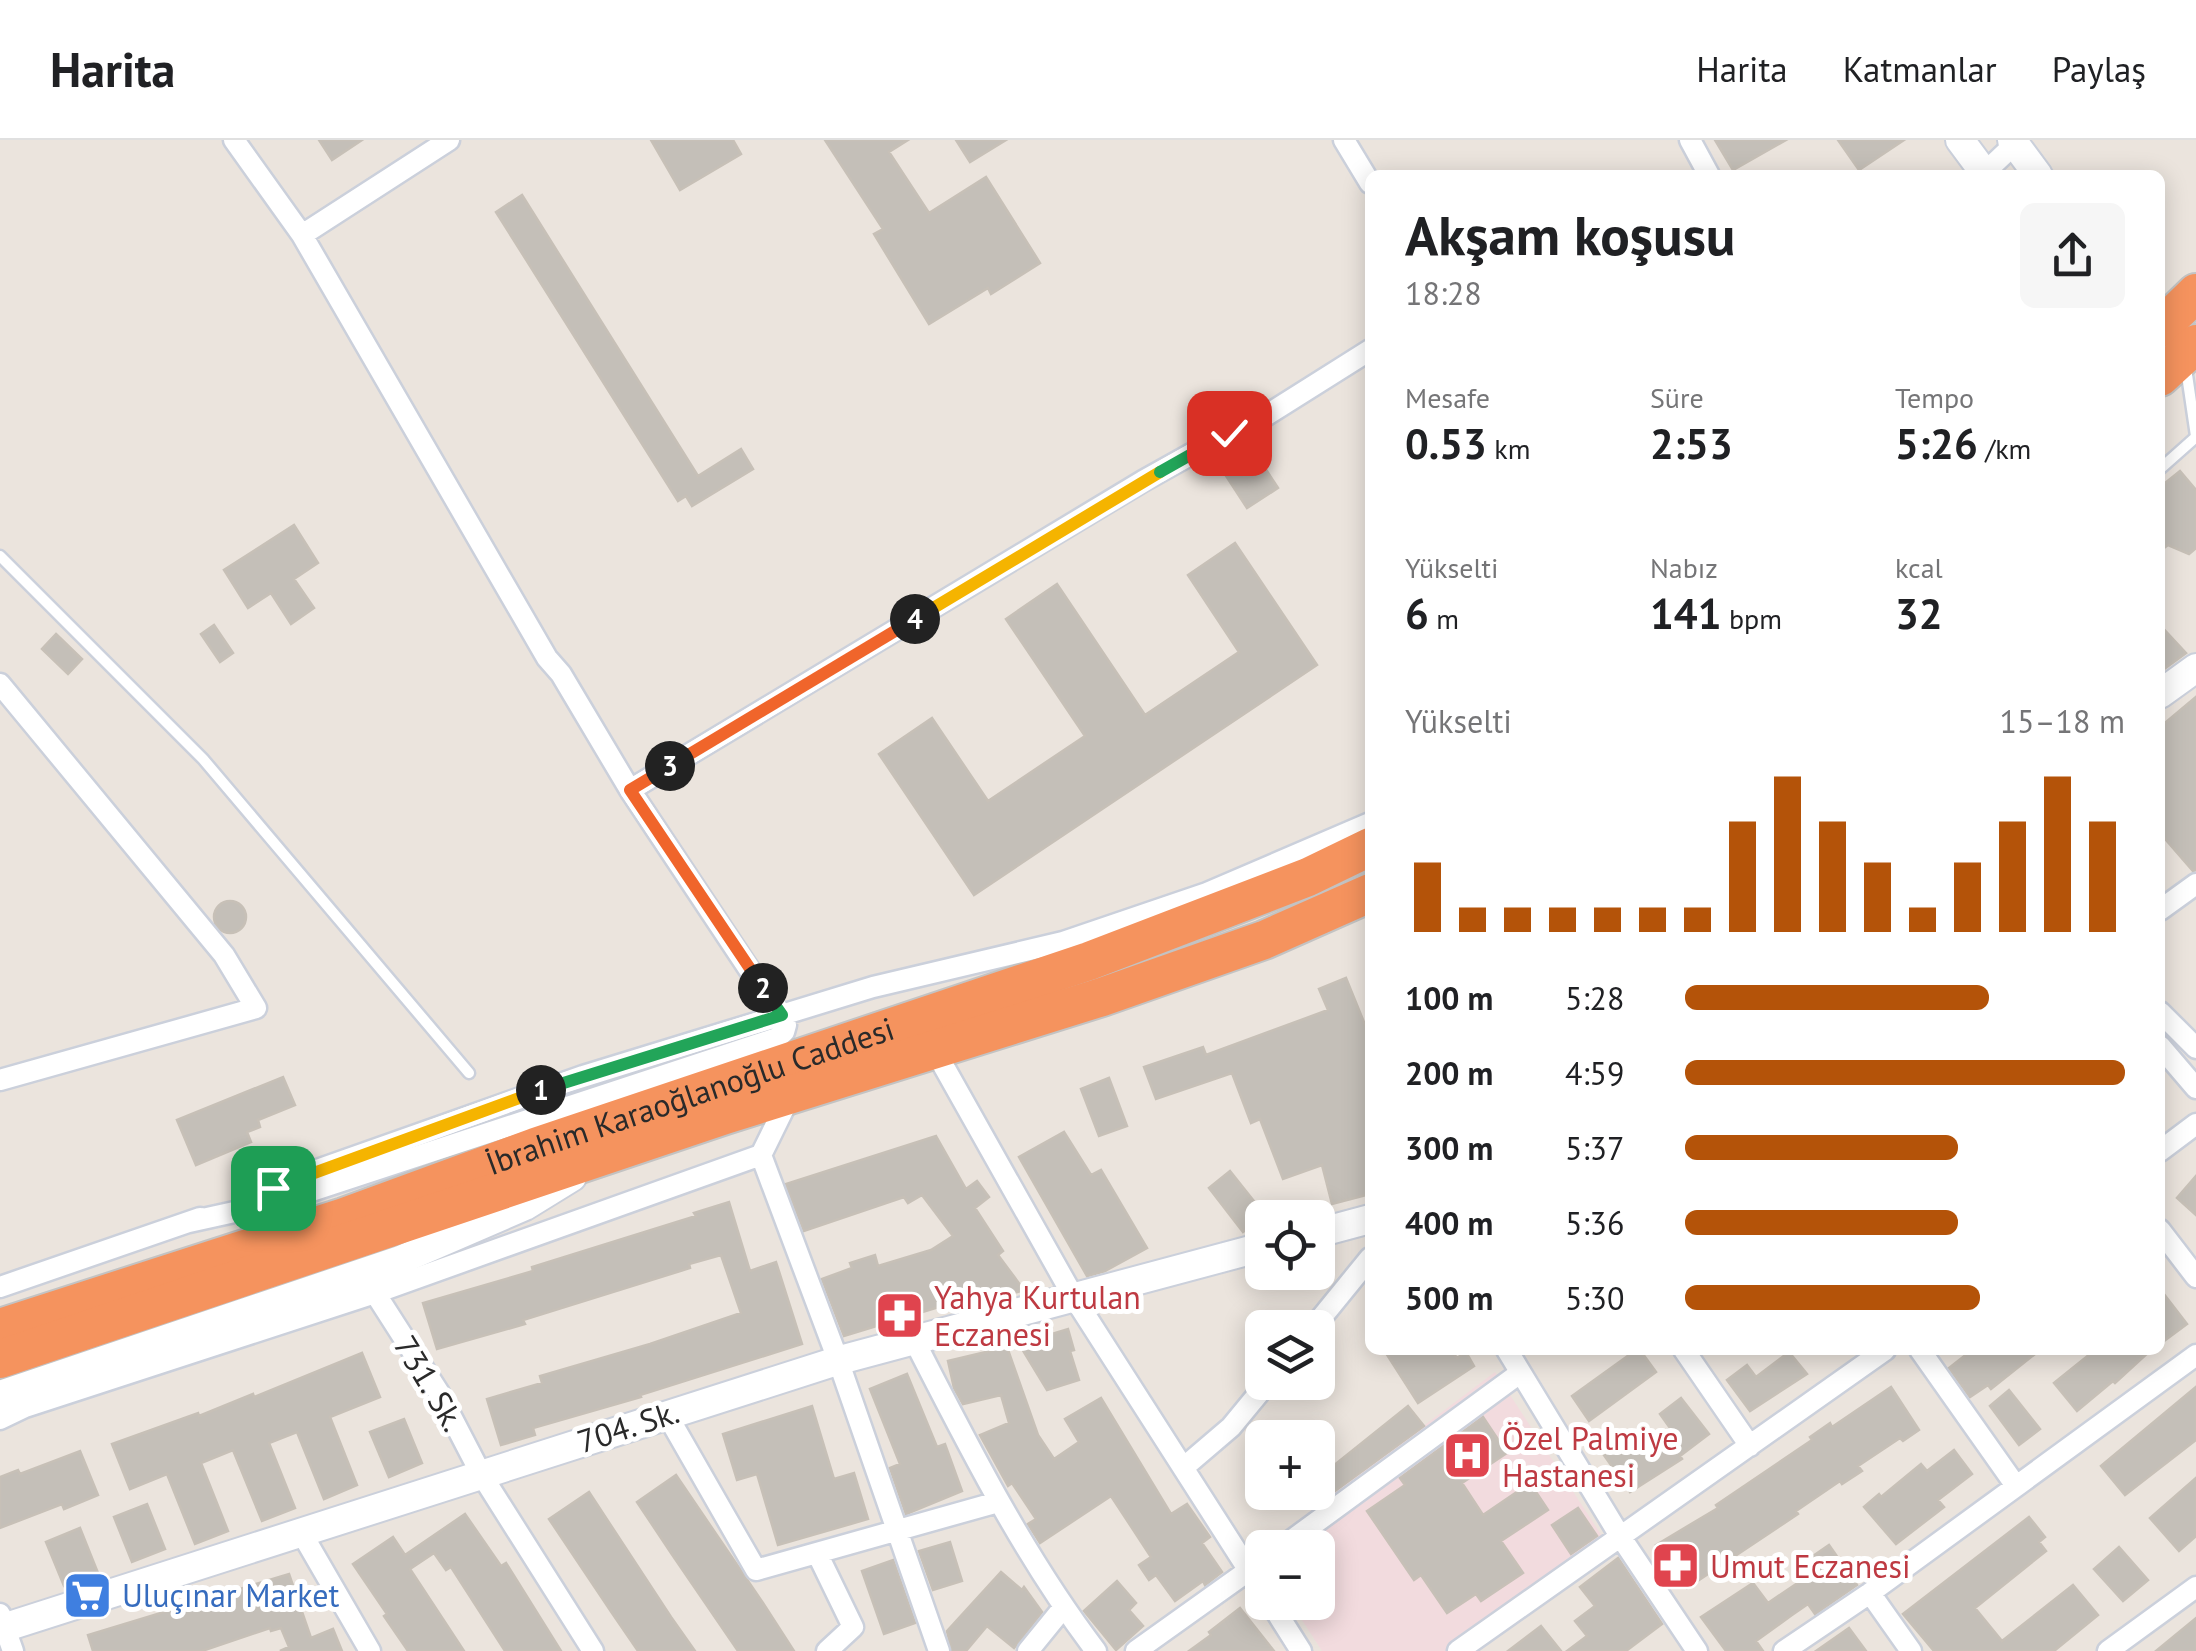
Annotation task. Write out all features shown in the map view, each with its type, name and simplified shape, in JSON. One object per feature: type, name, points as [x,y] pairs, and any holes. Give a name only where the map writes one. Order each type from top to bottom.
[{"type":"highway","points":[[2170,343],[2196,293]]},
{"type":"highway","name":"İbrahim Karaoğlanoğlu Caddesi","points":[[0,1328],[344,1217],[535,1147],[1089,961],[1308,877],[1365,849]]},
{"type":"highway","name":"İbrahim Karaoğlanoğlu Caddesi","points":[[0,1359],[612,1153],[1102,996],[1264,940],[1365,895]]},
{"type":"street","points":[[189,1222],[287,1200],[777,1038],[784,1032],[782,1015],[630,790],[561,674],[547,658],[302,235],[234,140]]},
{"type":"street","points":[[302,235],[449,140]]},
{"type":"street","points":[[1344,140],[1365,176]]},
{"type":"street","points":[[1690,140],[1706,170]]},
{"type":"street","points":[[1960,140],[1981,170]]},
{"type":"street","points":[[1988,170],[2015,141],[2035,170]]},
{"type":"street","points":[[630,790],[1143,481],[1251,424],[1365,353]]},
{"type":"street","points":[[2165,690],[2196,668]]},
{"type":"street","points":[[0,684],[224,955],[256,1008],[0,1080]]},
{"type":"street","points":[[0,1287],[189,1222],[304,1175],[582,1076],[873,987],[1064,942],[1207,893],[1365,825]]},
{"type":"street","points":[[2165,906],[2196,884]]},
{"type":"street","points":[[2165,1017],[2196,1048]]},
{"type":"street","points":[[934,1049],[1074,1296],[1184,1468],[1245,1551]]},
{"type":"street","points":[[2165,1052],[2196,1088]]},
{"type":"street","points":[[0,1419],[25,1407],[375,1293],[762,1155],[790,1096]]},
{"type":"street","points":[[501,1104],[510,1126]]},
{"type":"street","points":[[2165,1147],[2196,1124]]},
{"type":"street","points":[[0,1395],[436,1245],[525,1206],[612,1153]]},
{"type":"street","points":[[762,1155],[939,1651]]},
{"type":"street","points":[[1335,1228],[1365,1220]]},
{"type":"street","points":[[2165,1237],[2196,1277]]},
{"type":"street","name":"704. Sk.","points":[[4,1630],[838,1360],[1245,1251]]},
{"type":"street","points":[[1328,1310],[1365,1264]]},
{"type":"street","name":"731. Sk.","points":[[375,1293],[440,1393],[481,1474],[593,1651]]},
{"type":"street","points":[[914,1340],[998,1502],[1064,1608],[1096,1651]]},
{"type":"street","points":[[1510,1355],[1620,1536],[1698,1651]]},
{"type":"street","points":[[1687,1355],[1750,1446]]},
{"type":"street","points":[[1458,1651],[1878,1355]]},
{"type":"street","points":[[1924,1355],[2016,1486]]},
{"type":"street","points":[[1784,1651],[1870,1593],[2196,1355]]},
{"type":"street","points":[[1306,1530],[1520,1373]]},
{"type":"street","points":[[1184,1468],[1231,1427],[1253,1400]]},
{"type":"street","points":[[666,1413],[756,1570],[998,1502]]},
{"type":"street","points":[[301,1532],[370,1651]]},
{"type":"street","points":[[817,1553],[854,1627],[827,1651]]},
{"type":"street","points":[[1136,1651],[1245,1574]]},
{"type":"street","points":[[2108,1651],[2196,1587]]},
{"type":"street","points":[[1870,1593],[1911,1651]]},
{"type":"street","points":[[1028,1651],[1064,1608]]},
{"type":"street","points":[[1281,1620],[1301,1651]]},
{"type":"lane","points":[[2165,465],[2196,437],[2170,343]]},
{"type":"lane","points":[[0,556],[203,759],[468,1073]]},
{"type":"shaded area","name":"Özel Palmiye Hastanesi","points":[[1495,1372],[1604,1539],[1447,1651],[1322,1651],[1302,1620],[1335,1620],[1335,1530],[1286,1530],[1312,1510],[1335,1510],[1335,1493]]},
{"type":"building","points":[[319,140],[362,140],[332,160]]},
{"type":"building","points":[[651,140],[733,140],[741,154],[680,190]]},
{"type":"building","points":[[825,140],[908,140],[889,152],[929,213],[986,177],[1040,263],[991,294],[988,288],[929,324],[874,234],[883,229]]},
{"type":"building","points":[[956,140],[1006,140],[970,162]]},
{"type":"building","points":[[1715,140],[1786,140],[1733,170]]},
{"type":"building","points":[[1838,140],[1904,140],[1859,170]]},
{"type":"building","points":[[522,195],[698,476],[741,449],[753,469],[692,506],[686,496],[678,501],[496,212]]},
{"type":"building","points":[[1252,448],[1278,488],[1247,508],[1221,468]]},
{"type":"building","points":[[2180,471],[2196,490],[2196,548],[2189,554],[2165,547],[2165,483]]},
{"type":"building","points":[[294,525],[318,563],[294,579],[314,608],[291,624],[271,593],[248,608],[224,570]]},
{"type":"building","points":[[1235,543],[1317,665],[974,895],[879,754],[932,718],[988,801],[1085,736],[1006,619],[1057,584],[1145,715],[1239,652],[1188,575]]},
{"type":"building","points":[[214,625],[233,653],[220,662],[201,634]]},
{"type":"building","points":[[2165,630],[2186,653],[2165,668]]},
{"type":"building","points":[[56,634],[82,659],[68,674],[42,649]]},
{"type":"building","points":[[2196,697],[2193,871],[2165,839],[2165,723]]},
{"type":"building","points":[[230,901],[241,906],[246,917],[241,928],[230,933],[219,928],[214,917],[219,906]]},
{"type":"building","points":[[1346,978],[1365,1025],[1365,1195],[1335,1203],[1322,1165],[1283,1179],[1260,1119],[1251,1123],[1232,1073],[1156,1099],[1144,1067],[1203,1047],[1206,1055],[1328,1010],[1319,989]]},
{"type":"building","points":[[283,1077],[295,1105],[258,1120],[260,1127],[247,1132],[251,1142],[196,1165],[177,1120]]},
{"type":"building","points":[[1109,1078],[1127,1126],[1099,1136],[1081,1089]]},
{"type":"building","points":[[1064,1132],[1091,1175],[1101,1170],[1147,1248],[1105,1271],[1087,1276],[1019,1157]]},
{"type":"building","points":[[936,1136],[966,1189],[977,1181],[989,1197],[975,1208],[1003,1251],[998,1255],[1024,1290],[970,1306],[965,1299],[844,1336],[822,1279],[852,1268],[850,1263],[875,1255],[878,1266],[931,1250],[953,1236],[922,1195],[908,1203],[904,1197],[804,1231],[786,1184]]},
{"type":"building","points":[[1230,1171],[1253,1200],[1245,1200],[1245,1230],[1243,1232],[1209,1188]]},
{"type":"building","points":[[2196,1176],[2196,1215],[2177,1198]]},
{"type":"building","points":[[729,1202],[750,1271],[776,1262],[802,1344],[533,1428],[535,1435],[501,1445],[487,1399],[542,1383],[540,1376],[741,1313],[721,1255],[523,1320],[525,1324],[437,1349],[423,1303],[533,1271],[532,1267]]},
{"type":"building","points":[[2165,1295],[2187,1324],[2165,1340]]},
{"type":"building","points":[[1068,1329],[1079,1380],[1047,1390],[1019,1344]]},
{"type":"building","points":[[1007,1347],[1038,1435],[1054,1459],[1079,1442],[1065,1419],[1101,1398],[1171,1514],[1187,1504],[1210,1537],[1202,1543],[1222,1572],[1175,1601],[1156,1575],[1149,1580],[1139,1565],[1151,1557],[1111,1496],[1040,1543],[1028,1524],[1036,1519],[1012,1483],[1008,1486],[980,1435],[1009,1423],[1001,1395],[963,1404],[954,1388],[948,1361]]},
{"type":"building","points":[[362,1353],[380,1397],[330,1417],[357,1485],[324,1499],[297,1432],[269,1443],[295,1508],[262,1521],[233,1450],[201,1463],[228,1531],[195,1544],[167,1474],[130,1489],[112,1444],[253,1394],[254,1397]]},
{"type":"building","points":[[1387,1355],[1468,1355],[1474,1366],[1418,1403]]},
{"type":"building","points":[[1629,1355],[1644,1355],[1656,1372],[1589,1421],[1572,1396]]},
{"type":"building","points":[[1785,1355],[1791,1355],[1807,1374],[1750,1411],[1727,1380],[1747,1365],[1756,1377]]},
{"type":"building","points":[[1966,1355],[2034,1355],[1991,1389],[1988,1385],[1970,1397],[1949,1368]]},
{"type":"building","points":[[2089,1355],[2146,1355],[2077,1411],[2054,1383]]},
{"type":"building","points":[[907,1374],[937,1447],[945,1444],[962,1491],[906,1514],[890,1468],[900,1464],[870,1389]]},
{"type":"building","points":[[1891,1387],[1919,1430],[1858,1466],[1862,1471],[1842,1484],[1840,1481],[1687,1588],[1656,1545],[1718,1508],[1716,1505],[1812,1440],[1810,1437],[1830,1423],[1832,1427]]},
{"type":"building","points":[[2196,1387],[2196,1440],[2125,1495],[2101,1466]]},
{"type":"building","points":[[2009,1390],[2040,1429],[2019,1445],[1990,1406]]},
{"type":"building","points":[[1681,1398],[1709,1434],[1680,1456],[1682,1459],[1630,1492],[1599,1448],[1624,1431],[1638,1451],[1670,1428],[1660,1414]]},
{"type":"building","points":[[812,1406],[834,1479],[854,1473],[868,1519],[778,1545],[757,1474],[737,1480],[723,1434]]},
{"type":"building","points":[[1408,1406],[1424,1426],[1335,1491],[1335,1464]]},
{"type":"building","points":[[1483,1417],[1507,1453],[1462,1483],[1483,1515],[1530,1483],[1548,1510],[1501,1541],[1523,1573],[1481,1601],[1476,1594],[1447,1613],[1421,1575],[1414,1580],[1367,1511],[1405,1485],[1400,1478]]},
{"type":"building","points":[[404,1419],[422,1463],[389,1477],[370,1432]]},
{"type":"building","points":[[1954,1450],[1972,1474],[1938,1500],[1944,1507],[1896,1544],[1864,1507],[1921,1464],[1927,1471]]},
{"type":"building","points":[[80,1451],[98,1495],[0,1528],[0,1477],[18,1470],[20,1474]]},
{"type":"building","points":[[676,1475],[794,1651],[738,1651],[671,1553],[637,1502]]},
{"type":"building","points":[[2196,1478],[2196,1536],[2179,1551],[2150,1518]]},
{"type":"building","points":[[589,1492],[695,1651],[638,1651],[549,1519]]},
{"type":"building","points":[[147,1504],[165,1549],[132,1562],[114,1517]]},
{"type":"building","points":[[1578,1508],[1597,1536],[1571,1554],[1552,1525]]},
{"type":"building","points":[[465,1514],[501,1566],[506,1563],[561,1651],[505,1651],[451,1567],[446,1570],[434,1553],[410,1569],[464,1651],[408,1651],[353,1564],[393,1537],[405,1555]]},
{"type":"building","points":[[2029,1517],[2045,1537],[2039,1542],[2046,1551],[1975,1608],[2002,1641],[2073,1585],[2098,1615],[2054,1651],[1934,1651],[1903,1614]]},
{"type":"building","points":[[80,1528],[98,1573],[64,1586],[46,1542]]},
{"type":"building","points":[[950,1542],[962,1581],[933,1590],[919,1551]]},
{"type":"building","points":[[1829,1545],[1857,1585],[1815,1614],[1808,1604],[1792,1615],[1756,1641],[1763,1651],[1726,1651],[1701,1617],[1753,1583],[1768,1603],[1802,1580],[1794,1569]]},
{"type":"building","points":[[2119,1547],[2148,1580],[2123,1601],[2094,1569]]},
{"type":"building","points":[[1618,1558],[1662,1624],[1626,1651],[1567,1651],[1587,1636],[1575,1621],[1595,1606],[1580,1587]]},
{"type":"building","points":[[893,1560],[915,1623],[884,1634],[862,1571]]},
{"type":"building","points":[[1001,1572],[1022,1590],[1024,1587],[1042,1612],[1014,1648],[987,1626],[966,1651],[952,1651],[947,1631]]},
{"type":"building","points":[[289,1574],[311,1638],[333,1629],[342,1651],[280,1651],[289,1647],[281,1628],[270,1628],[202,1651],[93,1651],[88,1635]]},
{"type":"building","points":[[1117,1581],[1136,1603],[1129,1610],[1143,1626],[1116,1650],[1084,1611]]},
{"type":"building","points":[[1240,1608],[1245,1620],[1249,1620],[1274,1651],[1189,1651],[1211,1635],[1209,1632]]},
{"type":"building","points":[[2196,1618],[2196,1651],[2156,1651]]},
{"type":"building","points":[[1541,1626],[1561,1651],[1508,1651]]},
{"type":"building","points":[[1849,1628],[1866,1651],[1816,1651]]},
{"type":"place","name":"Yahya Kurtulan Eczanesi","points":[[899,1315]]},
{"type":"place","name":"Özel Palmiye Hastanesi","points":[[1467,1456]]},
{"type":"place","name":"Umut Eczanesi","points":[[1675,1566]]},
{"type":"place","name":"Uluçınar Market","points":[[87,1595]]},
{"type":"route","points":[[273,1188],[582,1076],[782,1015],[630,790],[1229,433]]}]
